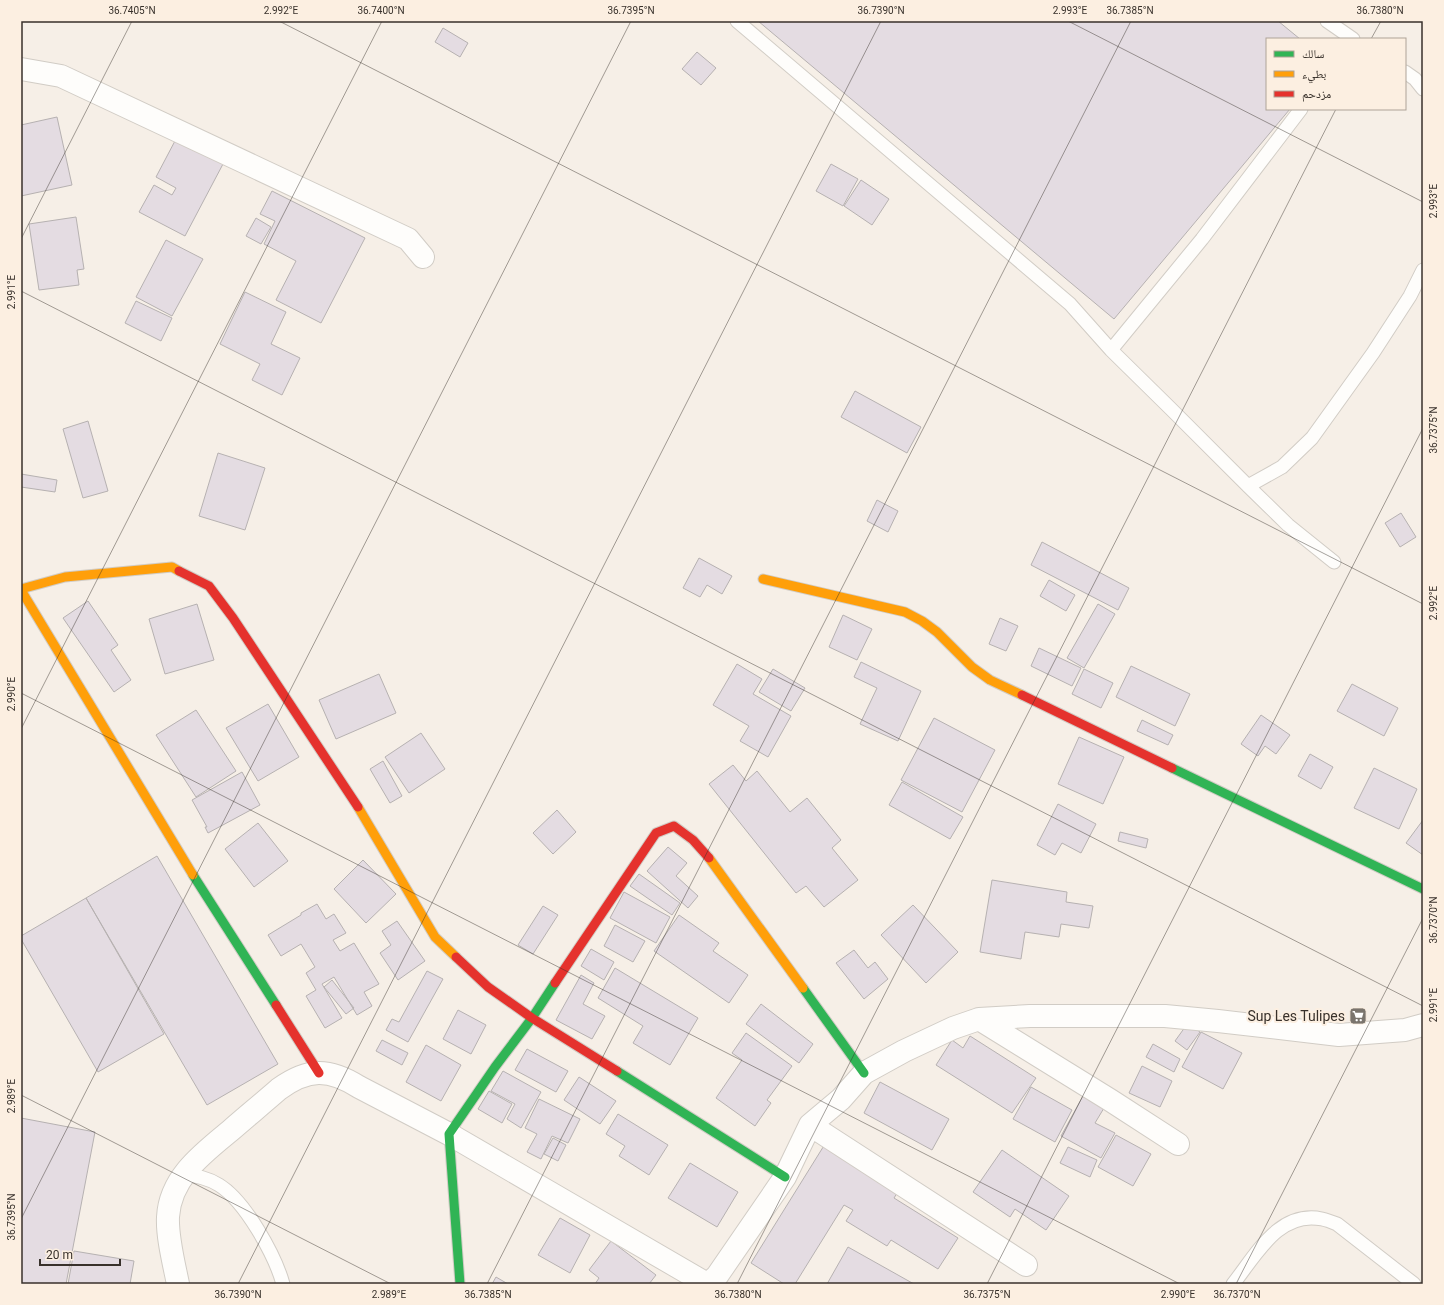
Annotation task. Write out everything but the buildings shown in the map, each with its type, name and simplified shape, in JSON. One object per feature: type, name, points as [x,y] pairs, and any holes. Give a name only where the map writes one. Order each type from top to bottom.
[{"type":"street","points":[[21,69],[61,76],[408,239],[423,257]]},
{"type":"street","points":[[319,1073],[171,840],[21,590],[65,577],[172,567],[209,586],[233,618],[351,794],[435,937],[488,987],[532,1018],[785,1177]]},
{"type":"street","points":[[763,579],[905,612],[922,621],[937,632],[972,667],[990,680],[1423,888]]},
{"type":"street","points":[[460,1284],[449,1134],[495,1067],[532,1018],[656,833],[674,826],[693,840],[706,854],[864,1073]]},
{"type":"street","points":[[178,1284],[168,1219],[172,1195],[184,1174],[200,1156],[279,1089],[291,1080],[304,1075],[319,1073],[333,1075],[347,1080],[449,1134],[716,1282],[785,1177],[810,1125],[841,1099],[864,1073],[904,1051],[946,1031],[979,1019],[1030,1016],[1165,1016],[1339,1035],[1405,1030],[1423,1025]]},
{"type":"street","points":[[979,1019],[1178,1144]]},
{"type":"street","points":[[810,1125],[1026,1266]]},
{"type":"lane","points":[[736,21],[1070,304],[1110,350],[1248,486],[1288,525],[1334,562]]},
{"type":"lane","points":[[1327,21],[1352,38]]},
{"type":"lane","points":[[1406,73],[1415,79],[1423,89]]},
{"type":"lane","points":[[1110,350],[1202,239],[1300,110]]},
{"type":"lane","points":[[1248,486],[1282,467],[1312,438],[1373,353],[1410,296],[1423,270]]},
{"type":"lane","points":[[184,1174],[210,1180],[220,1185],[242,1206],[257,1229],[283,1284]]},
{"type":"lane","points":[[1233,1284],[1269,1239],[1280,1228],[1293,1221],[1308,1218],[1323,1219],[1337,1224],[1414,1284]]},
{"type":"traffic: fast","points":[[1172,768],[1423,889]]},
{"type":"traffic: fast","points":[[193,875],[276,1005]]},
{"type":"traffic: fast","points":[[460,1284],[449,1134],[495,1067],[532,1018],[555,983]]},
{"type":"traffic: fast","points":[[803,988],[864,1073]]},
{"type":"traffic: fast","points":[[617,1071],[785,1177]]},
{"type":"traffic: slow","points":[[21,589],[65,577],[172,567],[179,571]]},
{"type":"traffic: slow","points":[[763,579],[905,612],[922,621],[937,632],[972,667],[990,680],[1022,695]]},
{"type":"traffic: slow","points":[[21,590],[193,875]]},
{"type":"traffic: slow","points":[[358,807],[435,937],[456,957]]},
{"type":"traffic: slow","points":[[709,858],[803,988]]},
{"type":"traffic: jam","points":[[179,571],[209,586],[233,618],[358,807]]},
{"type":"traffic: jam","points":[[1022,695],[1172,768]]},
{"type":"traffic: jam","points":[[555,983],[656,833],[674,826],[693,840],[709,858]]},
{"type":"traffic: jam","points":[[456,957],[488,987],[532,1018],[617,1071]]},
{"type":"traffic: jam","points":[[276,1005],[319,1073]]},
{"type":"place","name":"Sup Les Tulipes","points":[[1358,1016]]}]
